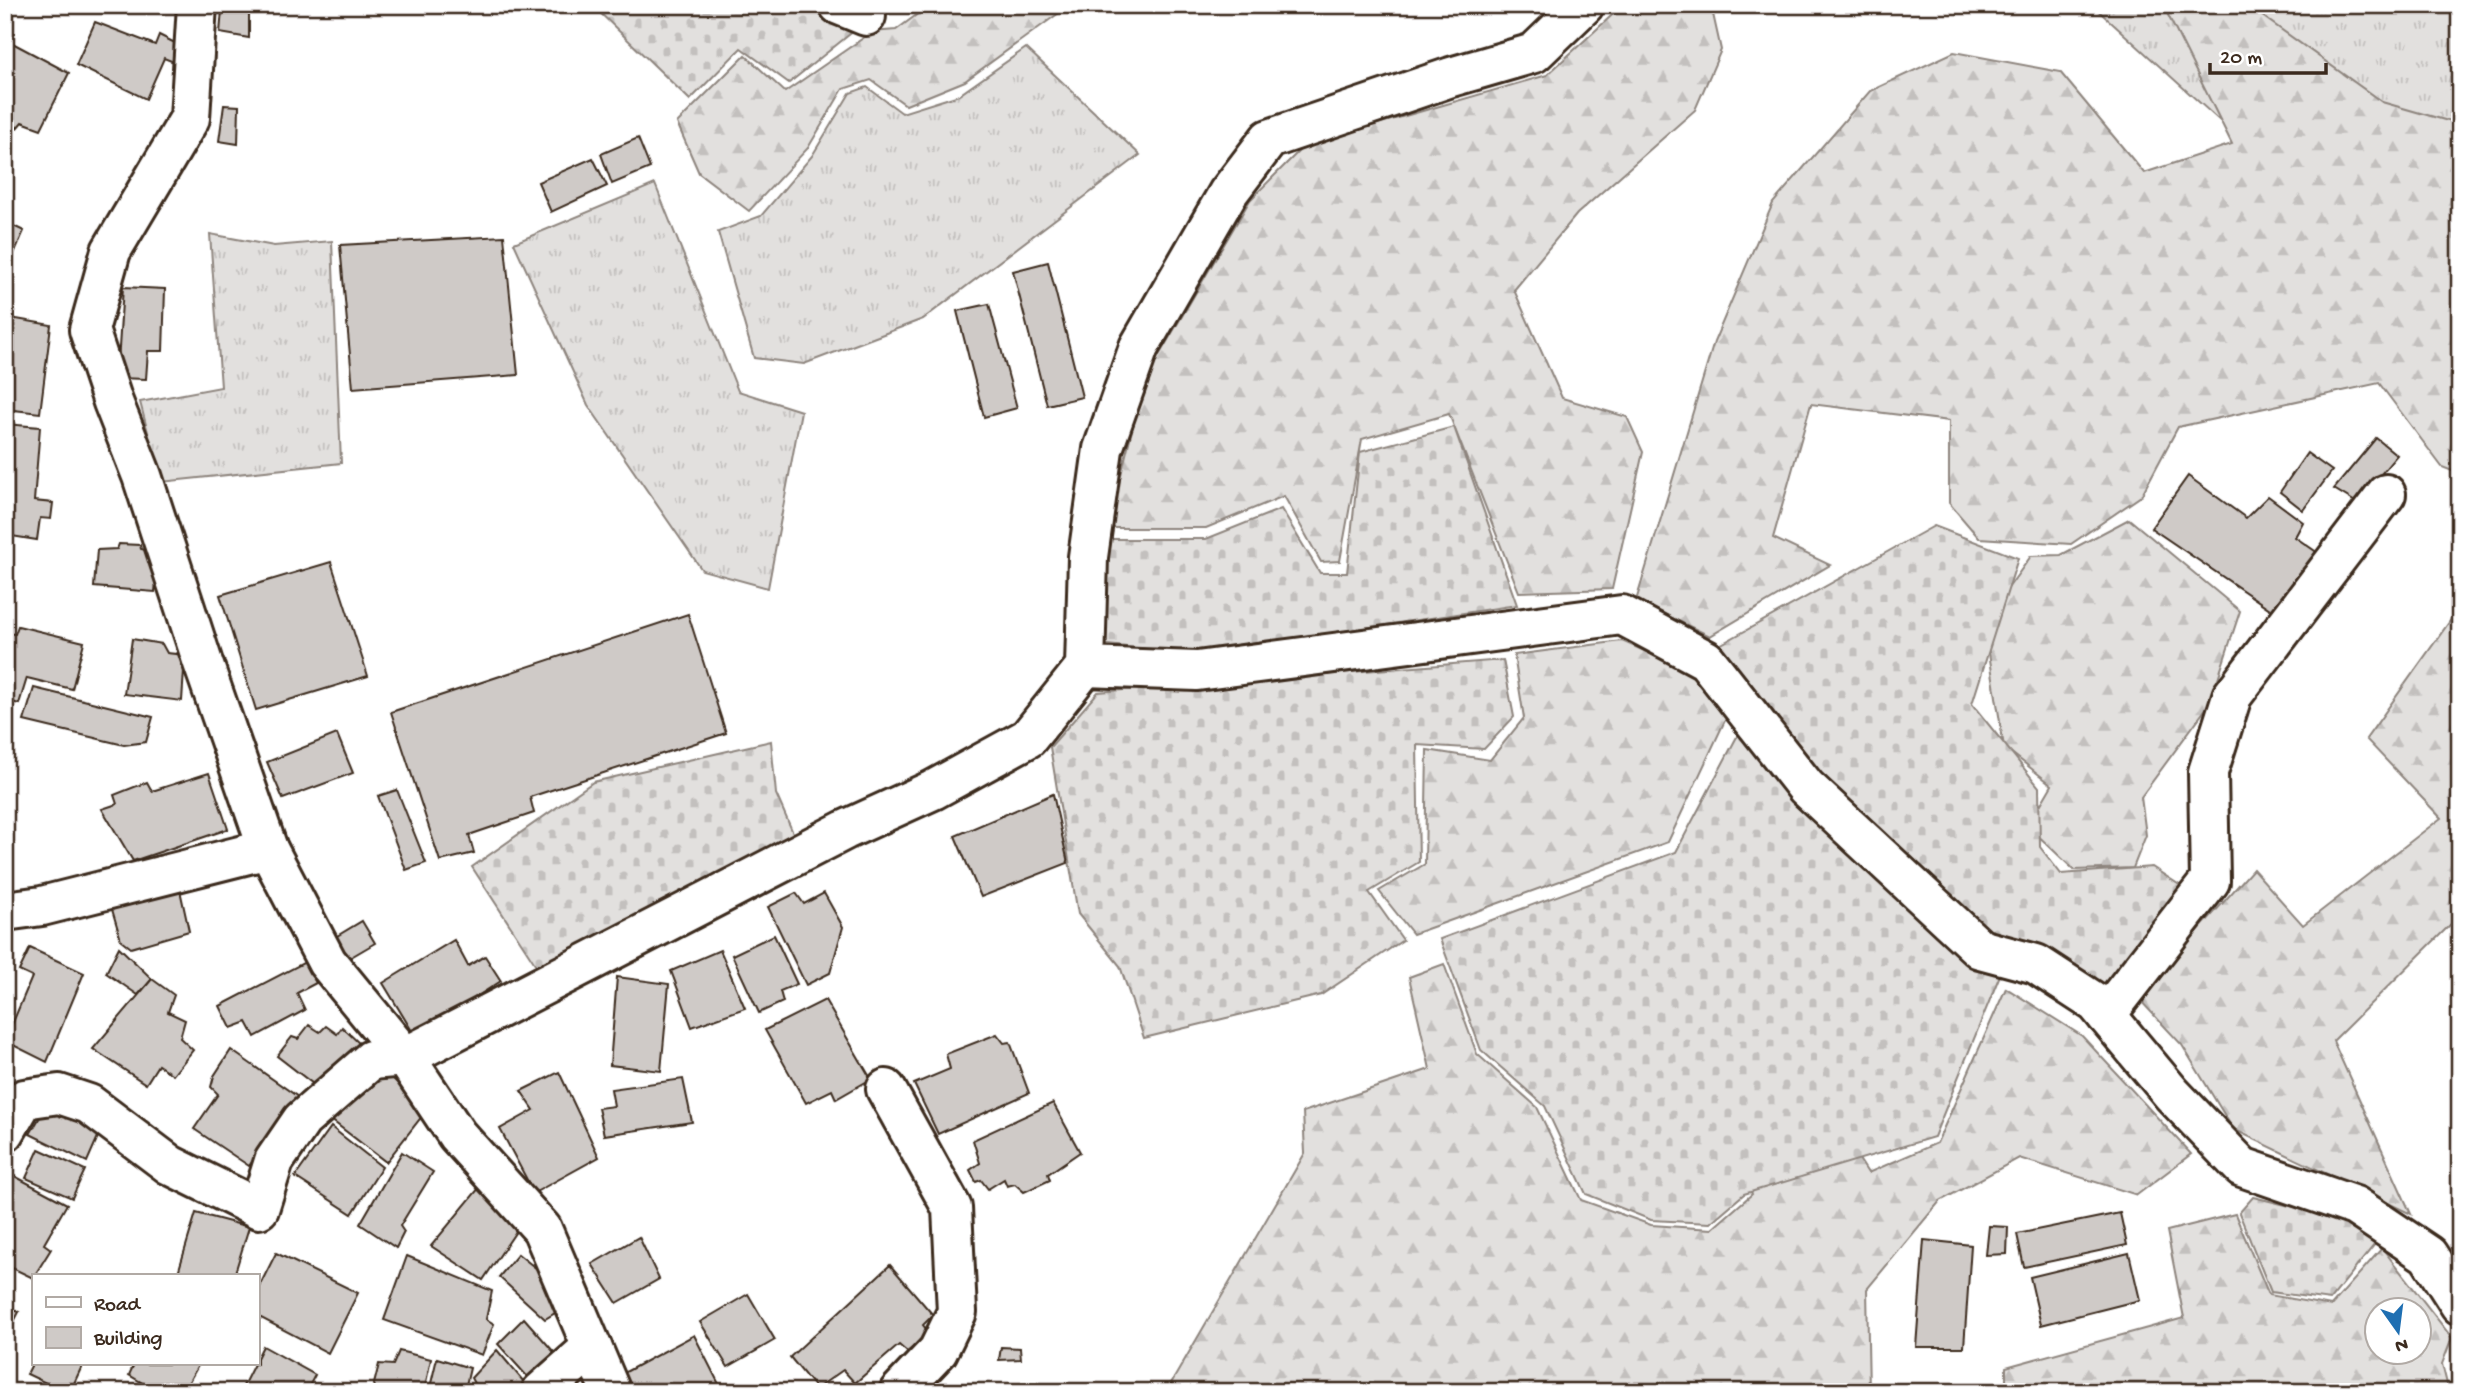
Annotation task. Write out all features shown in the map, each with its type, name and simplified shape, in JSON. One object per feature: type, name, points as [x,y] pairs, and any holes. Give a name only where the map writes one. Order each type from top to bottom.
[{"type":"street","points":[[197,5],[190,118],[111,251],[89,330],[142,476],[268,849],[327,962],[405,1057],[457,1135],[542,1229],[611,1392]]},
{"type":"street","points":[[5,1132],[24,1099],[59,1094],[89,1104],[170,1166],[259,1209],[274,1161],[302,1120],[371,1060],[405,1057],[845,830],[933,790],[1028,738],[1085,667],[1087,557],[1103,449],[1139,347],[1228,193],[1260,150],[1269,139],[1322,119],[1534,53],[1584,5]]},
{"type":"street","points":[[2106,1016],[2210,881],[2208,772],[2232,696],[2386,494]]},
{"type":"street","points":[[1085,667],[1197,671],[1622,615],[1706,660],[1806,787],[1980,949],[2036,964],[2096,1003],[2172,1094],[2242,1167],[2355,1206],[2428,1255],[2460,1305]]},
{"type":"street","points":[[5,911],[42,906],[268,849]]},
{"type":"street","points":[[886,1089],[952,1208],[957,1312],[938,1351],[899,1392]]},
{"type":"street","points":[[541,1392],[592,1347]]},
{"type":"green space","points":[[592,5],[799,5],[855,30],[789,83],[741,48],[690,100]]},
{"type":"green space","points":[[930,5],[990,8],[995,5],[1070,5],[965,81],[906,105],[871,80],[843,89],[808,148],[749,211],[699,173],[677,123],[745,55],[785,92],[872,32],[896,30]]},
{"type":"green space","points":[[1623,5],[1711,5],[1721,50],[1695,110],[1577,214],[1514,290],[1562,398],[1627,417],[1643,452],[1612,589],[1519,592],[1449,414],[1362,439],[1340,561],[1321,562],[1284,496],[1206,528],[1108,528],[1144,381],[1250,200],[1305,145],[1547,75]]},
{"type":"green space","points":[[2092,5],[2460,5],[2460,325],[2446,326]]},
{"type":"green space","points":[[2163,5],[2247,5],[2382,102],[2455,123],[2460,127],[2460,474],[2442,467],[2379,383],[2178,427],[2141,496],[2071,544],[1979,538],[1949,503],[1949,421],[1811,404],[1773,538],[1830,565],[1710,636],[1636,601],[1714,342],[1773,203],[1870,91],[1954,52],[2060,72],[2144,173],[2232,144]]},
{"type":"green space","points":[[1026,48],[1140,155],[923,319],[804,364],[754,358],[718,232],[761,216],[812,156],[850,93],[867,87],[902,113],[959,95]]},
{"type":"green space","points":[[655,184],[738,391],[801,411],[768,588],[702,570],[588,405],[514,243]]},
{"type":"green space","points":[[210,234],[274,246],[332,241],[341,463],[161,482],[140,402],[221,387]]},
{"type":"green space","points":[[1454,427],[1517,605],[1193,654],[1098,644],[1106,539],[1206,539],[1281,509],[1320,573],[1347,573],[1360,452]]},
{"type":"green space","points":[[2129,519],[2240,611],[2210,703],[2141,797],[2146,835],[2133,868],[2074,870],[2028,826],[2052,785],[2004,747],[1984,622],[2031,556],[2061,555]]},
{"type":"green space","points":[[1934,526],[2018,558],[1972,704],[2039,787],[2040,847],[2061,874],[2152,867],[2184,888],[2108,988],[1994,934],[1819,778],[1716,647]]},
{"type":"green space","points":[[2460,607],[2460,915],[2333,1041],[2411,1214],[2233,1129],[2182,1045],[2138,998],[2253,869],[2303,925],[2441,818],[2366,739]]},
{"type":"green space","points":[[1622,641],[1694,673],[1729,712],[1668,842],[1413,934],[1379,891],[1425,864],[1427,750],[1490,760],[1524,718],[1514,655]]},
{"type":"green space","points":[[1503,660],[1514,717],[1484,749],[1417,745],[1419,862],[1369,892],[1403,940],[1321,995],[1144,1038],[1120,966],[1078,914],[1050,747],[1098,692]]},
{"type":"green space","points":[[1741,729],[1964,957],[2000,975],[1934,1137],[1744,1194],[1710,1223],[1651,1220],[1586,1194],[1545,1106],[1481,1050],[1440,939],[1676,852]]},
{"type":"green space","points":[[771,741],[776,794],[794,835],[541,973],[472,867],[593,782]]},
{"type":"green space","points":[[1444,964],[1477,1054],[1537,1107],[1581,1200],[1651,1225],[1712,1229],[1752,1194],[1714,1130],[1853,1150],[1868,1173],[1937,1143],[2006,988],[2082,1036],[2191,1154],[2137,1195],[2019,1158],[1940,1201],[1867,1289],[1869,1392],[1166,1392],[1305,1153],[1303,1112],[1430,1069],[1409,977]]},
{"type":"green space","points":[[2253,1197],[2336,1217],[2375,1244],[2330,1300],[2271,1292],[2239,1213]]},
{"type":"green space","points":[[2235,1214],[2269,1295],[2331,1306],[2382,1248],[2419,1296],[2364,1296],[2364,1366],[2434,1366],[2434,1315],[2452,1338],[2442,1364],[2449,1392],[2006,1392],[2006,1367],[2184,1318],[2167,1231]]},
{"type":"building","points":[[222,10],[249,13],[249,38],[220,33]]},
{"type":"building","points":[[95,22],[155,45],[159,35],[187,49],[181,65],[164,58],[146,99],[76,65]]},
{"type":"building","points":[[5,39],[69,73],[41,129],[22,122],[17,128],[5,122]]},
{"type":"building","points":[[224,105],[239,106],[238,144],[219,141]]},
{"type":"building","points":[[638,138],[650,168],[612,184],[601,154]]},
{"type":"building","points":[[593,158],[607,186],[551,212],[538,182]]},
{"type":"building","points":[[5,222],[24,231],[5,274]]},
{"type":"building","points":[[504,236],[518,375],[353,388],[340,245]]},
{"type":"building","points":[[1048,262],[1082,397],[1047,405],[1013,271]]},
{"type":"building","points":[[123,287],[165,289],[163,351],[148,351],[146,379],[117,378]]},
{"type":"building","points":[[989,304],[1017,408],[984,417],[957,311]]},
{"type":"building","points":[[5,317],[51,325],[40,413],[5,409]]},
{"type":"building","points":[[5,424],[40,427],[34,501],[53,503],[51,519],[40,518],[37,540],[5,535]]},
{"type":"building","points":[[2376,438],[2397,455],[2357,503],[2334,489]]},
{"type":"building","points":[[2307,453],[2332,471],[2303,510],[2280,492]]},
{"type":"building","points":[[2188,476],[2246,518],[2268,496],[2303,522],[2295,537],[2318,553],[2276,613],[2151,528]]},
{"type":"building","points":[[119,544],[140,545],[141,549],[150,551],[151,567],[157,571],[155,592],[94,587],[97,550],[117,549]]},
{"type":"building","points":[[331,562],[368,676],[256,710],[220,595]]},
{"type":"building","points":[[688,614],[726,733],[530,797],[534,813],[469,835],[474,853],[440,861],[391,712]]},
{"type":"building","points":[[18,626],[84,642],[72,689],[27,678],[19,704],[5,700],[5,635],[15,634]]},
{"type":"building","points":[[132,639],[162,644],[167,653],[185,655],[182,701],[124,694]]},
{"type":"building","points":[[34,688],[153,717],[146,742],[124,745],[24,721]]},
{"type":"building","points":[[337,734],[353,773],[283,799],[267,762]]},
{"type":"building","points":[[209,773],[228,829],[133,861],[102,809],[117,804],[114,795],[147,782],[152,791]]},
{"type":"building","points":[[397,790],[426,863],[406,870],[378,796]]},
{"type":"building","points":[[1053,794],[1068,863],[981,897],[955,836]]},
{"type":"building","points":[[180,890],[189,931],[131,948],[121,940],[111,906]]},
{"type":"building","points":[[796,893],[804,904],[824,893],[843,927],[830,973],[806,985],[768,907]]},
{"type":"building","points":[[362,921],[375,943],[346,960],[332,939]]},
{"type":"building","points":[[774,935],[797,984],[780,991],[783,1002],[759,1013],[732,955]]},
{"type":"building","points":[[454,940],[468,966],[485,956],[501,981],[415,1036],[383,983]]},
{"type":"building","points":[[119,947],[152,979],[138,995],[106,973]]},
{"type":"building","points":[[30,948],[84,973],[47,1062],[5,1041],[32,977],[19,971]]},
{"type":"building","points":[[720,950],[745,1008],[692,1027],[671,971]]},
{"type":"building","points":[[305,962],[316,983],[297,993],[305,1010],[255,1037],[247,1022],[231,1028],[220,1006]]},
{"type":"building","points":[[617,977],[669,984],[661,1071],[610,1065]]},
{"type":"building","points":[[152,979],[174,995],[168,1012],[185,1020],[180,1038],[193,1050],[173,1075],[158,1065],[146,1084],[93,1049]]},
{"type":"building","points":[[825,1000],[871,1079],[836,1099],[832,1090],[806,1103],[765,1030]]},
{"type":"building","points":[[309,1025],[320,1032],[326,1026],[337,1034],[342,1027],[359,1043],[321,1090],[277,1056],[292,1037],[298,1039]]},
{"type":"building","points":[[997,1034],[1004,1043],[1010,1042],[1029,1093],[938,1134],[914,1084],[950,1069],[946,1054]]},
{"type":"building","points":[[231,1050],[298,1097],[249,1166],[194,1129],[218,1094],[211,1087],[214,1076]]},
{"type":"building","points":[[559,1072],[599,1157],[534,1193],[500,1129],[534,1110],[521,1091]]},
{"type":"building","points":[[387,1073],[426,1111],[386,1162],[326,1116]]},
{"type":"building","points":[[683,1079],[692,1122],[604,1135],[598,1108],[614,1106],[611,1089]]},
{"type":"building","points":[[50,1100],[101,1130],[87,1162],[30,1134]]},
{"type":"building","points":[[1053,1103],[1080,1152],[1048,1174],[1050,1180],[1024,1192],[1015,1184],[1007,1186],[1004,1179],[988,1189],[981,1180],[976,1182],[970,1170],[980,1163],[973,1140]]},
{"type":"building","points":[[331,1127],[382,1167],[352,1214],[295,1177]]},
{"type":"building","points":[[39,1149],[85,1170],[72,1198],[26,1178]]},
{"type":"building","points":[[402,1152],[433,1172],[400,1226],[404,1232],[396,1248],[360,1224]]},
{"type":"building","points":[[5,1171],[67,1204],[44,1244],[51,1249],[32,1278],[8,1266],[12,1256],[5,1252]]},
{"type":"building","points":[[479,1188],[523,1221],[483,1280],[431,1246]]},
{"type":"building","points":[[196,1213],[249,1227],[235,1274],[178,1274]]},
{"type":"building","points":[[2120,1213],[2127,1245],[2024,1267],[2017,1234]]},
{"type":"building","points":[[1989,1226],[2008,1227],[2007,1254],[1986,1255]]},
{"type":"building","points":[[639,1237],[659,1279],[617,1303],[592,1264]]},
{"type":"building","points":[[1924,1240],[1971,1245],[1964,1347],[1916,1347]]},
{"type":"building","points":[[276,1253],[358,1293],[328,1353],[259,1317],[259,1287]]},
{"type":"building","points":[[2129,1253],[2140,1300],[2041,1325],[2030,1277]]},
{"type":"building","points":[[518,1254],[552,1281],[560,1310],[545,1319],[499,1277]]},
{"type":"building","points":[[407,1256],[492,1291],[486,1319],[494,1324],[482,1355],[384,1320]]},
{"type":"building","points":[[890,1265],[933,1315],[923,1325],[930,1334],[907,1352],[899,1345],[855,1383],[843,1370],[816,1389],[790,1357]]},
{"type":"building","points":[[748,1294],[775,1340],[728,1367],[700,1322]]},
{"type":"building","points":[[5,1306],[19,1312],[5,1339]]},
{"type":"building","points":[[524,1318],[561,1360],[535,1385],[498,1344]]},
{"type":"building","points":[[694,1335],[722,1390],[630,1392],[620,1375]]},
{"type":"building","points":[[263,1346],[315,1375],[306,1392],[240,1392],[253,1366],[259,1366],[259,1354]]},
{"type":"building","points":[[1001,1347],[1020,1348],[1021,1359],[999,1360]]},
{"type":"building","points":[[497,1350],[524,1382],[516,1392],[476,1392],[471,1378]]},
{"type":"building","points":[[399,1351],[431,1359],[424,1392],[372,1392],[379,1364],[393,1365]]},
{"type":"building","points":[[437,1358],[470,1368],[466,1385],[472,1387],[471,1392],[429,1392]]},
{"type":"building","points":[[32,1364],[82,1366],[70,1392],[27,1374]]},
{"type":"building","points":[[133,1366],[198,1366],[183,1392],[158,1392],[129,1375]]}]
